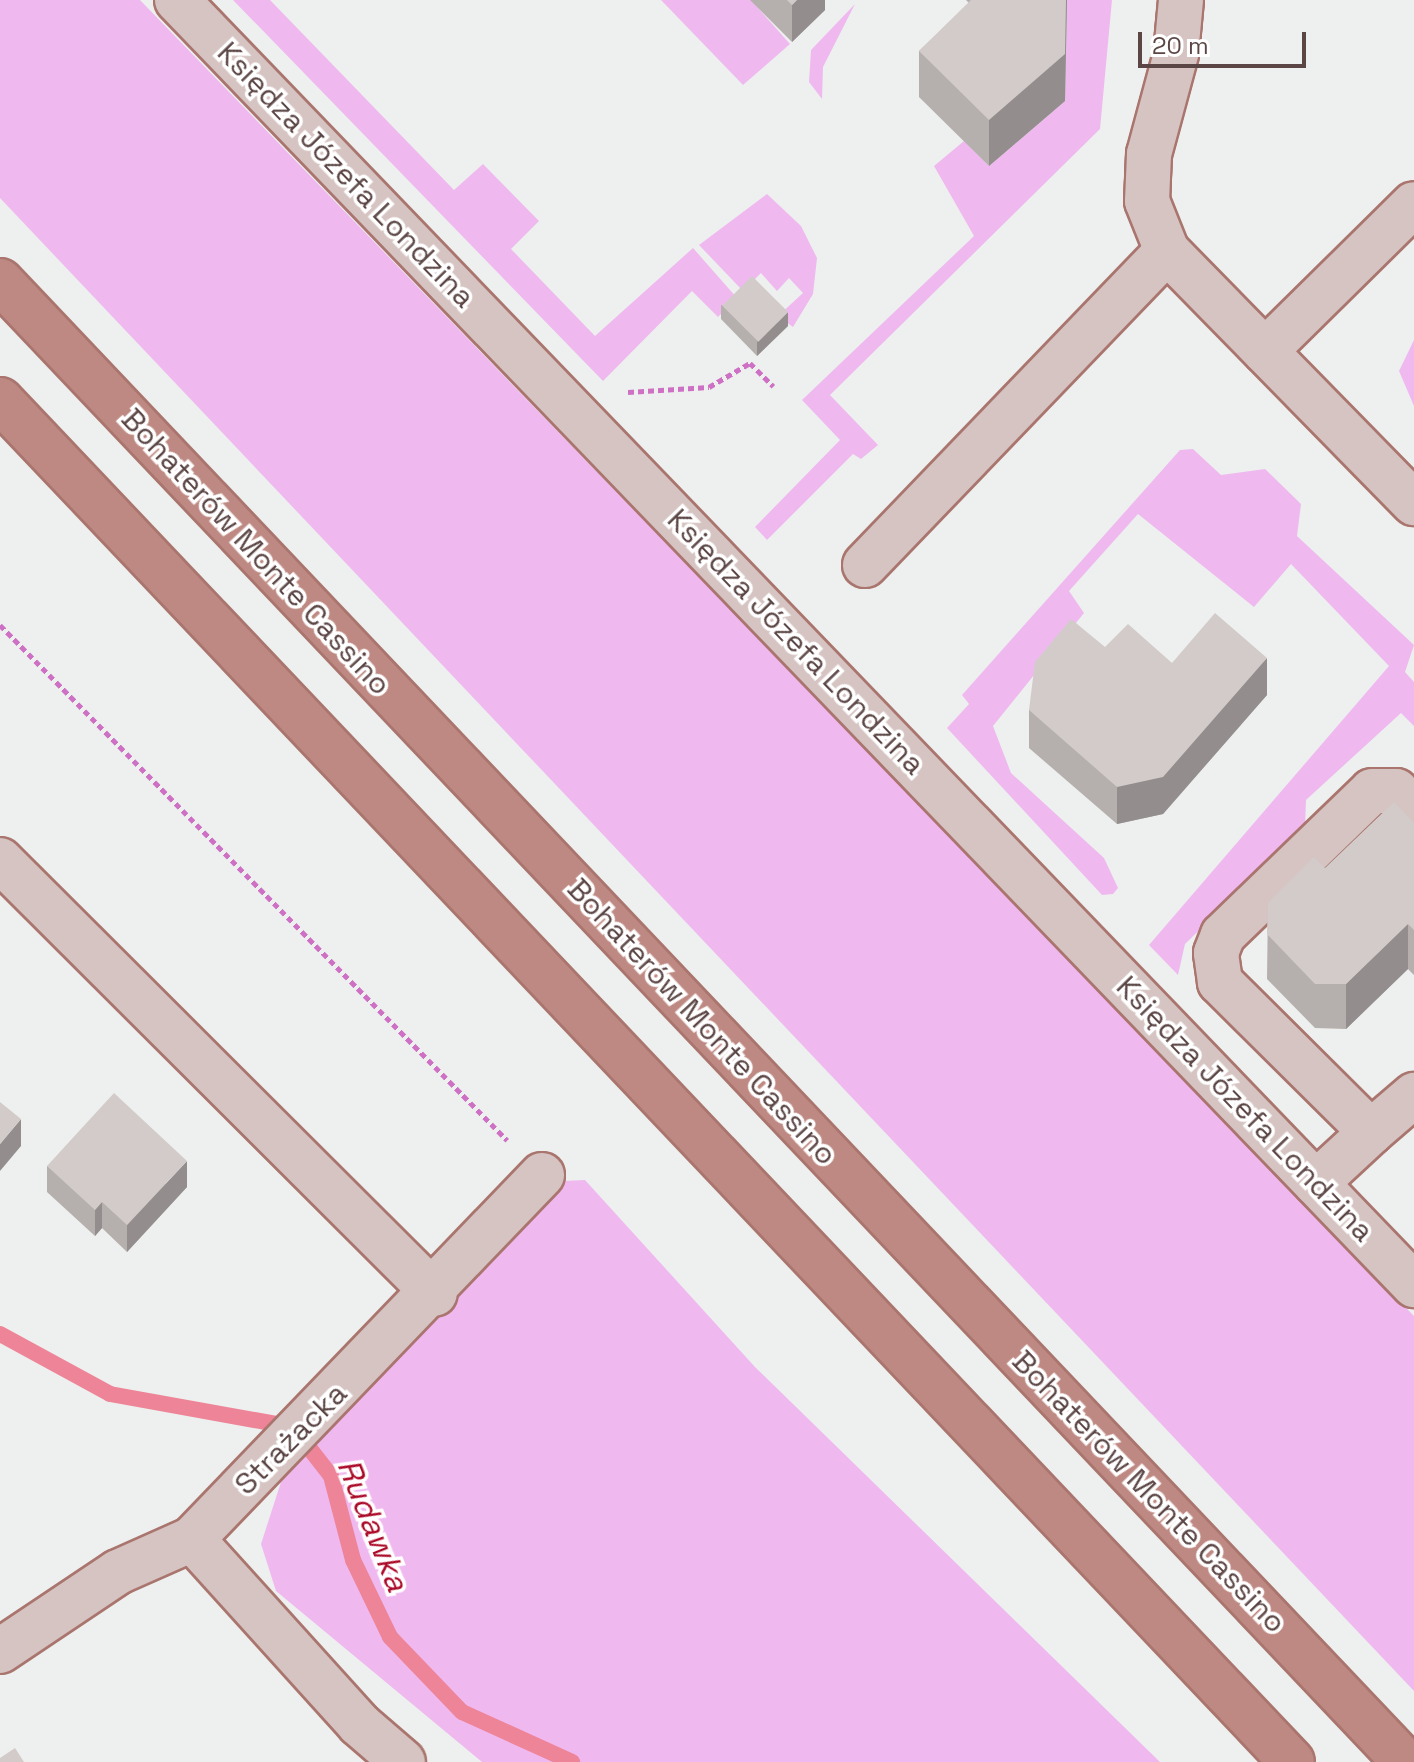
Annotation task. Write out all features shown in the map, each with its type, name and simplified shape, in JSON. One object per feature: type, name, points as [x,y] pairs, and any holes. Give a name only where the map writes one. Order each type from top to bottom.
[{"type":"highway","name":"Bohaterów Monte Cassino","points":[[0,281],[1405,1762]]},
{"type":"highway","points":[[0,400],[1292,1762]]},
{"type":"street","name":"Księdza Józefa Londzina","points":[[177,0],[1414,1285]]},
{"type":"street","points":[[1181,0],[1176,54],[1149,154],[1147,201],[1167,251],[1414,503]]},
{"type":"street","points":[[1265,351],[1414,204]]},
{"type":"street","points":[[865,565],[1167,251]]},
{"type":"street","points":[[1371,1132],[1220,982],[1216,953],[1223,935],[1372,791],[1396,791],[1414,810]]},
{"type":"street","points":[[0,860],[435,1294]]},
{"type":"street","points":[[1316,1183],[1414,1095]]},
{"type":"street","name":"Strażacka","points":[[0,1651],[118,1572],[192,1539],[435,1294],[542,1175]]},
{"type":"street","points":[[192,1539],[359,1724],[403,1762]]},
{"type":"path","points":[[0,625],[542,1175]]},
{"type":"shaded area","points":[[0,0],[140,0],[1414,1316],[1414,1691],[0,198]]},
{"type":"shaded area","points":[[233,0],[270,0],[454,190],[483,164],[539,221],[511,249],[595,336],[693,248],[737,298],[718,317],[692,291],[603,381]]},
{"type":"shaded area","points":[[661,0],[751,0],[790,44],[743,85]]},
{"type":"shaded area","points":[[1067,0],[1112,0],[1100,129],[830,395],[878,445],[861,459],[853,454],[767,540],[755,527],[840,440],[802,400],[974,236],[934,166],[964,141],[989,166],[1065,101]]},
{"type":"shaded area","points":[[855,4],[823,67],[822,99],[809,82],[811,50]]},
{"type":"shaded area","points":[[767,194],[801,226],[817,258],[813,294],[793,327],[778,316],[803,293],[789,278],[777,291],[761,273],[743,291],[699,245]]},
{"type":"shaded area","points":[[1414,340],[1414,406],[1399,371]]},
{"type":"shaded area","points":[[1193,449],[1221,475],[1265,469],[1301,504],[1297,536],[1414,645],[1405,672],[1414,682],[1414,726],[1401,713],[1306,800],[1305,827],[1185,944],[1178,975],[1149,945],[1389,666],[1291,564],[1254,607],[1138,514],[1069,591],[1084,613],[993,726],[1011,773],[1104,858],[1118,888],[1113,894],[1102,895],[947,728],[969,704],[962,695],[1180,450]]},
{"type":"shaded area","points":[[585,1180],[755,1367],[1160,1762],[482,1762],[276,1591],[261,1544],[281,1482],[563,1181]]},
{"type":"building","points":[[971,0],[1066,0],[1065,54],[989,120],[919,51]]},
{"type":"building","points":[[752,276],[788,312],[758,342],[722,306]]},
{"type":"building","points":[[1215,613],[1267,658],[1163,777],[1117,787],[1029,710],[1035,662],[1071,619],[1105,647],[1128,624],[1172,663]]},
{"type":"building","points":[[1394,802],[1414,823],[1414,930],[1408,924],[1346,984],[1315,984],[1267,934],[1268,903],[1314,857],[1325,868]]},
{"type":"building","points":[[114,1093],[187,1161],[127,1225],[102,1202],[95,1210],[47,1166]]},
{"type":"building","points":[[0,1102],[21,1119],[0,1144]]},
{"type":"building","points":[[15,1748],[24,1762],[0,1762],[0,1758]]},
{"type":"waterway","name":"Rudawka","points":[[0,1334],[110,1394],[287,1426]]},
{"type":"waterway","name":"Rudawka","points":[[310,1449],[331,1476],[353,1560],[390,1637],[462,1712],[572,1762]]}]
